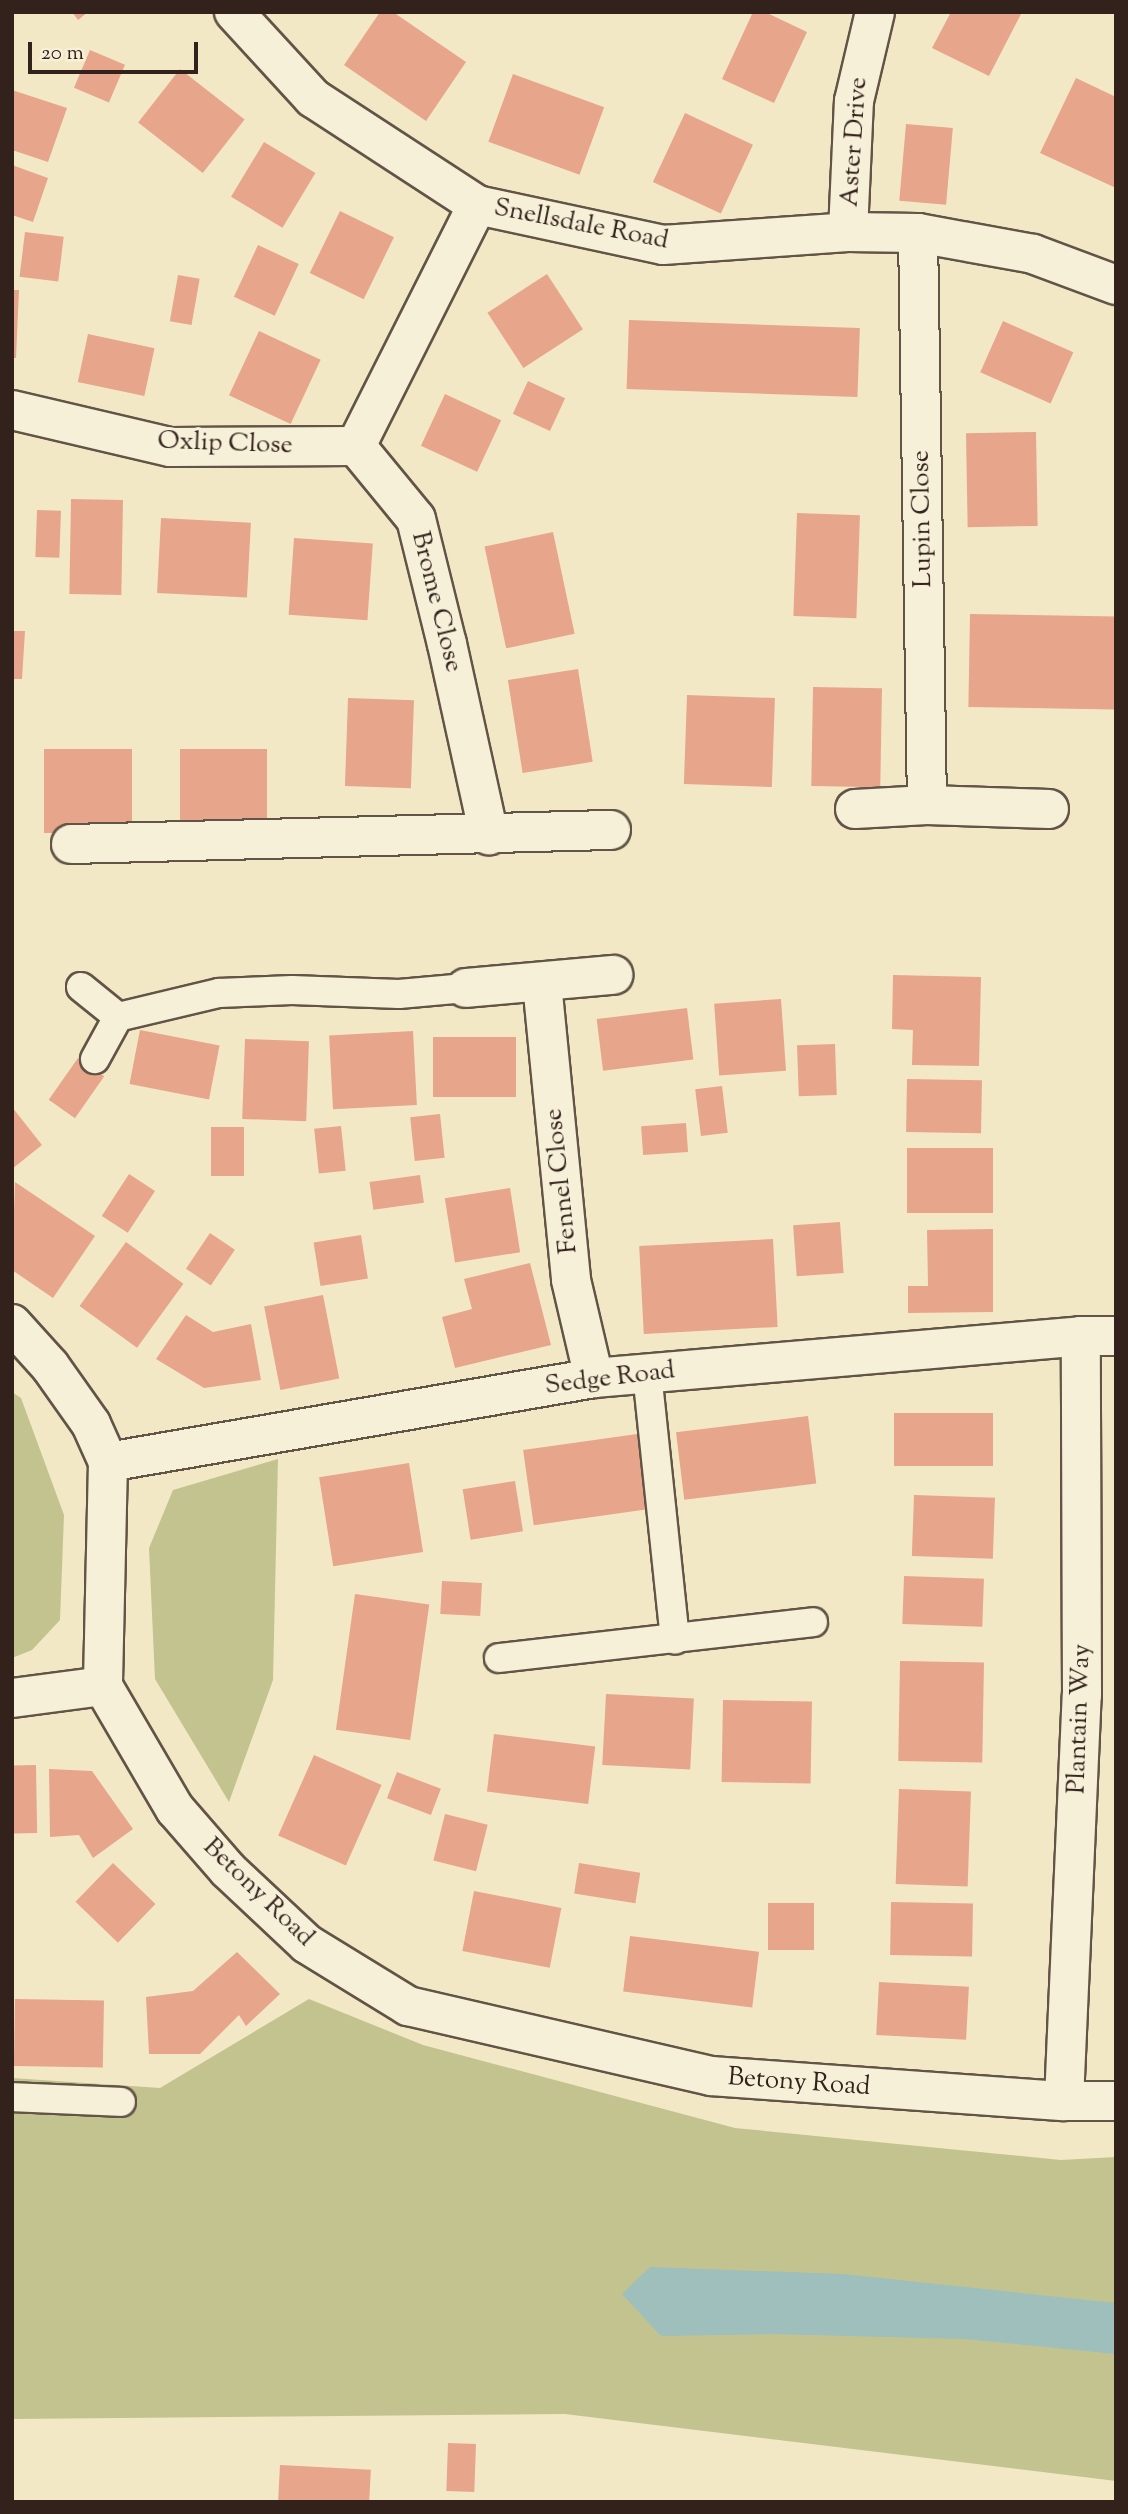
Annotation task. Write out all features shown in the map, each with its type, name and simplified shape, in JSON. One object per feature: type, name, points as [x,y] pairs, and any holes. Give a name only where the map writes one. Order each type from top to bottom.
[{"type":"street","name":"Snellsdale Road","points":[[234,12],[313,98],[477,205],[663,245],[848,232],[918,233],[1032,254],[1116,285]]},
{"type":"street","name":"Aster Drive","points":[[848,232],[854,101],[875,12]]},
{"type":"street","points":[[356,446],[477,205]]},
{"type":"street","name":"Lupin Close","points":[[918,233],[927,804]]},
{"type":"street","name":"Oxlip Close","points":[[12,410],[170,447],[356,446]]},
{"type":"street","name":"Brome Close","points":[[356,446],[416,519],[489,835]]},
{"type":"street","points":[[855,809],[927,804],[1049,809]]},
{"type":"street","points":[[71,844],[611,830]]},
{"type":"street","points":[[466,988],[613,975]]},
{"type":"street","name":"Fennel Close","points":[[542,983],[571,1280],[594,1378]]},
{"type":"street","points":[[12,1324],[50,1366],[91,1424],[108,1462],[103,1686],[12,1698]]},
{"type":"street","name":"Sedge Road","points":[[108,1462],[594,1378],[1098,1336]]},
{"type":"street","name":"Plantain Way","points":[[1064,2101],[1098,1336]]},
{"type":"street","name":"Betony Road","points":[[103,1686],[175,1809],[228,1870],[307,1944],[408,2006],[711,2077],[1064,2101],[1116,2101]]},
{"type":"lane","points":[[81,987],[118,1017]]},
{"type":"lane","points":[[94,1059],[118,1017],[219,993],[292,990],[399,994],[466,988]]},
{"type":"lane","points":[[647,1373],[676,1640]]},
{"type":"lane","points":[[499,1658],[676,1640],[813,1622]]},
{"type":"lane","points":[[12,2097],[121,2102]]},
{"type":"green space","points":[[12,1392],[21,1398],[64,1515],[60,1620],[32,1650],[12,1658]]},
{"type":"green space","points":[[278,1459],[273,1680],[229,1802],[155,1679],[149,1548],[173,1490]]},
{"type":"green space","points":[[309,1999],[423,2045],[735,2128],[1061,2160],[1116,2157],[1116,2481],[565,2414],[12,2419],[12,2078],[160,2088]]},
{"type":"water","points":[[650,2267],[843,2274],[1116,2303],[1116,2354],[965,2339],[772,2334],[661,2336],[622,2294]]},
{"type":"building","points":[[72,12],[88,12],[78,20]]},
{"type":"building","points":[[380,12],[393,12],[466,62],[426,121],[344,65]]},
{"type":"building","points":[[753,12],[765,12],[807,32],[774,103],[722,79]]},
{"type":"building","points":[[951,12],[1022,12],[989,76],[932,48]]},
{"type":"building","points":[[90,50],[125,65],[109,103],[74,88]]},
{"type":"building","points":[[180,69],[245,119],[203,173],[138,123]]},
{"type":"building","points":[[513,74],[604,107],[580,175],[488,142]]},
{"type":"building","points":[[1076,78],[1116,97],[1116,188],[1040,153]]},
{"type":"building","points":[[12,90],[67,108],[48,162],[12,150]]},
{"type":"building","points":[[685,113],[753,145],[721,214],[653,182]]},
{"type":"building","points":[[906,124],[953,128],[946,205],[899,201]]},
{"type":"building","points":[[264,142],[315,173],[282,228],[231,197]]},
{"type":"building","points":[[12,165],[48,178],[33,222],[12,215]]},
{"type":"building","points":[[340,211],[394,237],[364,299],[310,273]]},
{"type":"building","points":[[25,232],[64,237],[58,281],[20,277]]},
{"type":"building","points":[[258,245],[299,264],[275,316],[234,297]]},
{"type":"building","points":[[547,274],[583,329],[523,368],[487,313]]},
{"type":"building","points":[[178,275],[200,279],[192,325],[170,321]]},
{"type":"building","points":[[12,290],[19,290],[16,358],[12,358]]},
{"type":"building","points":[[629,320],[860,328],[857,397],[627,389]]},
{"type":"building","points":[[1003,321],[1073,352],[1051,403],[980,372]]},
{"type":"building","points":[[259,331],[321,360],[291,424],[229,395]]},
{"type":"building","points":[[88,334],[155,348],[144,396],[78,382]]},
{"type":"building","points":[[528,381],[565,398],[550,431],[513,414]]},
{"type":"building","points":[[445,394],[501,420],[477,472],[421,446]]},
{"type":"building","points":[[1036,432],[1038,526],[968,527],[966,433]]},
{"type":"building","points":[[71,499],[123,500],[121,595],[69,594]]},
{"type":"building","points":[[37,510],[61,511],[59,558],[35,557]]},
{"type":"building","points":[[797,513],[860,515],[856,618],[793,616]]},
{"type":"building","points":[[161,518],[251,523],[247,598],[157,593]]},
{"type":"building","points":[[553,532],[575,634],[506,648],[485,547]]},
{"type":"building","points":[[294,538],[373,544],[367,620],[289,615]]},
{"type":"building","points":[[970,614],[1116,617],[1114,710],[968,707]]},
{"type":"building","points":[[12,631],[25,631],[22,679],[12,679]]},
{"type":"building","points":[[578,669],[593,762],[523,773],[508,680]]},
{"type":"building","points":[[813,687],[882,688],[880,787],[811,786]]},
{"type":"building","points":[[687,695],[775,698],[772,787],[684,784]]},
{"type":"building","points":[[348,698],[414,700],[411,788],[345,786]]},
{"type":"building","points":[[44,749],[132,749],[132,833],[44,833]]},
{"type":"building","points":[[180,749],[267,749],[267,827],[180,827]]},
{"type":"building","points":[[893,975],[981,977],[979,1066],[912,1065],[913,1030],[892,1029]]},
{"type":"building","points":[[781,999],[786,1071],[719,1075],[714,1004]]},
{"type":"building","points":[[687,1008],[693,1060],[603,1071],[597,1019]]},
{"type":"building","points":[[140,1030],[220,1045],[209,1099],[130,1084]]},
{"type":"building","points":[[413,1031],[417,1105],[333,1109],[329,1035]]},
{"type":"building","points":[[433,1037],[516,1037],[516,1097],[433,1097]]},
{"type":"building","points":[[245,1039],[309,1041],[306,1121],[242,1119]]},
{"type":"building","points":[[835,1044],[837,1095],[799,1096],[797,1045]]},
{"type":"building","points":[[78,1058],[104,1076],[75,1118],[49,1100]]},
{"type":"building","points":[[907,1079],[982,1080],[981,1133],[906,1132]]},
{"type":"building","points":[[722,1086],[728,1133],[701,1136],[695,1089]]},
{"type":"building","points":[[12,1107],[42,1145],[12,1169]]},
{"type":"building","points":[[440,1114],[445,1158],[415,1161],[410,1117]]},
{"type":"building","points":[[686,1123],[688,1152],[643,1155],[641,1126]]},
{"type":"building","points":[[341,1126],[346,1171],[319,1174],[314,1129]]},
{"type":"building","points":[[211,1127],[244,1127],[244,1176],[211,1176]]},
{"type":"building","points":[[907,1148],[993,1148],[993,1213],[907,1213]]},
{"type":"building","points":[[129,1174],[155,1191],[128,1233],[102,1216]]},
{"type":"building","points":[[420,1175],[424,1203],[373,1210],[369,1182]]},
{"type":"building","points":[[15,1182],[95,1236],[53,1298],[12,1270]]},
{"type":"building","points":[[510,1188],[520,1252],[455,1263],[445,1198]]},
{"type":"building","points":[[840,1222],[844,1273],[797,1276],[793,1225]]},
{"type":"building","points":[[993,1229],[993,1312],[908,1313],[908,1286],[928,1286],[927,1230]]},
{"type":"building","points":[[210,1233],[235,1250],[211,1285],[186,1269]]},
{"type":"building","points":[[361,1235],[368,1278],[320,1286],[314,1243]]},
{"type":"building","points":[[773,1239],[778,1327],[644,1334],[639,1246]]},
{"type":"building","points":[[126,1242],[183,1284],[137,1348],[80,1306]]},
{"type":"building","points":[[530,1263],[551,1345],[455,1368],[442,1317],[472,1309],[464,1279]]},
{"type":"building","points":[[323,1295],[339,1378],[280,1390],[264,1306]]},
{"type":"building","points":[[186,1315],[213,1332],[251,1324],[261,1380],[204,1388],[156,1359]]},
{"type":"building","points":[[894,1413],[993,1413],[993,1466],[894,1466]]},
{"type":"building","points":[[808,1416],[816,1483],[684,1500],[676,1432]]},
{"type":"building","points":[[637,1434],[648,1509],[534,1525],[523,1450]]},
{"type":"building","points":[[409,1463],[423,1552],[333,1566],[319,1477]]},
{"type":"building","points":[[515,1481],[523,1531],[471,1540],[463,1489]]},
{"type":"building","points":[[914,1495],[995,1498],[993,1559],[912,1556]]},
{"type":"building","points":[[904,1576],[984,1579],[982,1627],[902,1624]]},
{"type":"building","points":[[442,1581],[482,1583],[480,1616],[440,1614]]},
{"type":"building","points":[[355,1594],[429,1604],[410,1740],[336,1730]]},
{"type":"building","points":[[900,1661],[984,1662],[982,1762],[898,1761]]},
{"type":"building","points":[[606,1694],[694,1699],[690,1770],[602,1765]]},
{"type":"building","points":[[723,1700],[812,1702],[811,1784],[722,1782]]},
{"type":"building","points":[[494,1734],[595,1746],[588,1804],[487,1792]]},
{"type":"building","points":[[314,1755],[382,1785],[346,1865],[278,1835]]},
{"type":"building","points":[[12,1765],[36,1765],[37,1833],[13,1833]]},
{"type":"building","points":[[49,1769],[92,1771],[133,1829],[93,1858],[79,1835],[50,1837]]},
{"type":"building","points":[[397,1772],[441,1789],[431,1815],[387,1798]]},
{"type":"building","points":[[899,1789],[971,1792],[968,1886],[896,1884]]},
{"type":"building","points":[[445,1814],[488,1825],[476,1871],[433,1861]]},
{"type":"building","points":[[113,1863],[155,1904],[118,1943],[75,1902]]},
{"type":"building","points":[[579,1863],[640,1873],[635,1903],[574,1894]]},
{"type":"building","points":[[474,1891],[561,1908],[550,1968],[462,1951]]},
{"type":"building","points":[[891,1902],[973,1903],[972,1956],[890,1955]]},
{"type":"building","points":[[768,1903],[814,1903],[814,1950],[768,1950]]},
{"type":"building","points":[[630,1936],[759,1952],[752,2007],[623,1992]]},
{"type":"building","points":[[237,1952],[280,1994],[246,2026],[239,2015],[200,2054],[149,2054],[146,1997],[193,1991]]},
{"type":"building","points":[[879,1982],[969,1987],[966,2040],[876,2035]]},
{"type":"building","points":[[15,1999],[104,2001],[103,2068],[14,2066]]},
{"type":"building","points":[[448,2443],[476,2444],[474,2492],[446,2491]]},
{"type":"building","points":[[280,2465],[371,2470],[369,2502],[278,2502]]}]
